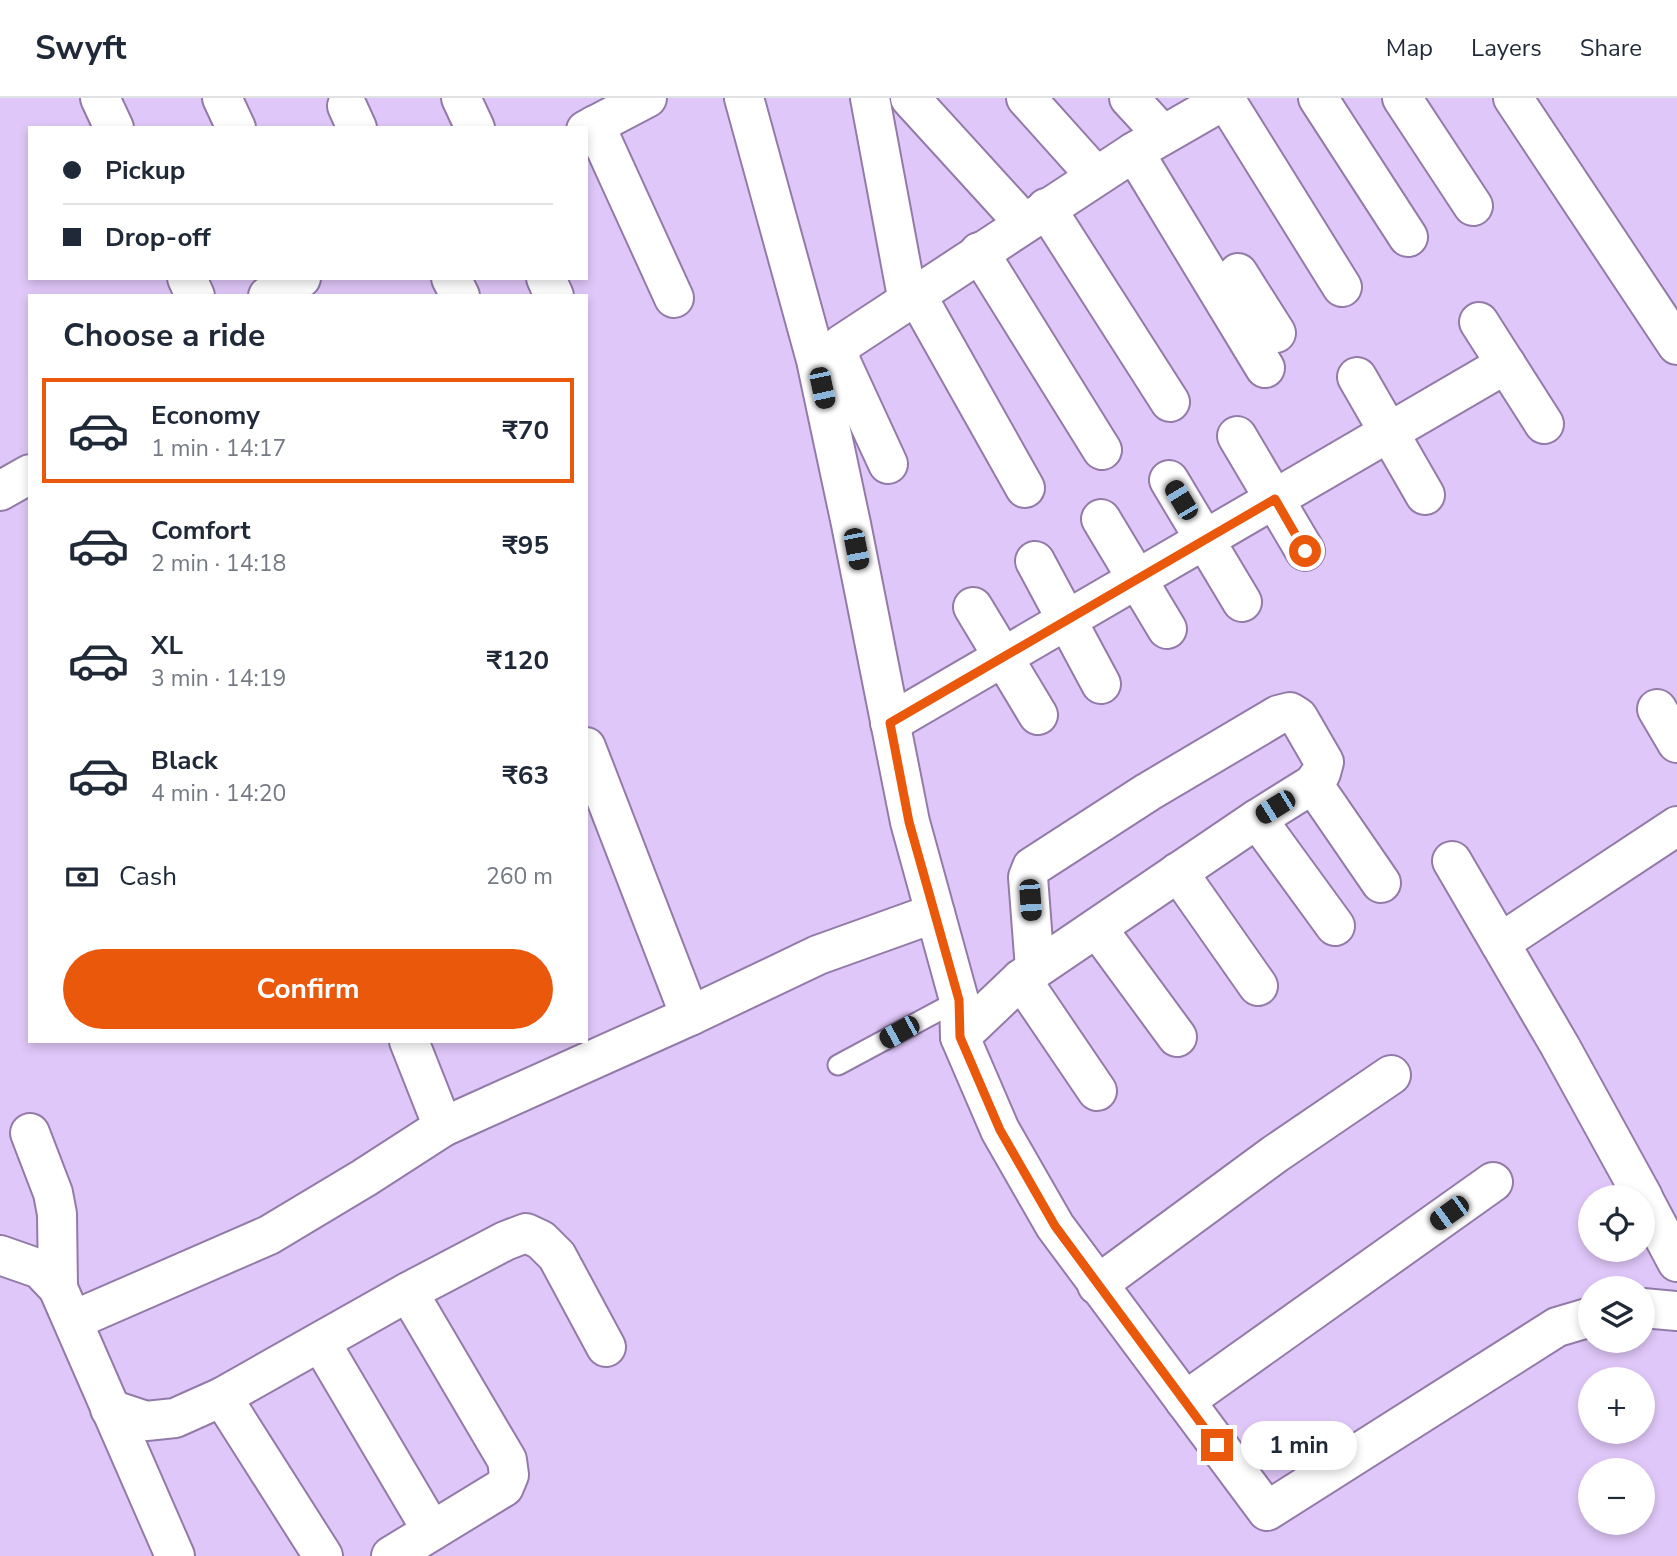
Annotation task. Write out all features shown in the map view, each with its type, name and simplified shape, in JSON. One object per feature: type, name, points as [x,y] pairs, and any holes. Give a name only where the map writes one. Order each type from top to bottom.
[{"type":"street","points":[[100,98],[113,126]]},
{"type":"street","points":[[222,98],[235,126]]},
{"type":"street","points":[[461,98],[474,126]]},
{"type":"street","points":[[647,98],[591,128],[674,298]]},
{"type":"street","points":[[744,98],[816,360],[909,822],[959,1000],[960,1037],[1000,1130],[1055,1226],[1267,1511],[1558,1327],[1578,1321]]},
{"type":"street","points":[[870,98],[912,299],[1025,488]]},
{"type":"street","points":[[910,98],[1035,216],[1170,402]]},
{"type":"street","points":[[1026,98],[1096,176]]},
{"type":"street","points":[[1129,98],[1150,142],[1270,350]]},
{"type":"street","points":[[1318,98],[1408,237]]},
{"type":"street","points":[[1402,98],[1473,206]]},
{"type":"street","points":[[1513,98],[1677,345]]},
{"type":"street","points":[[888,464],[841,362],[842,344],[1096,176],[1227,99],[1342,287]]},
{"type":"street","points":[[979,252],[1102,450]]},
{"type":"street","points":[[272,294],[298,280]]},
{"type":"street","points":[[1479,322],[1544,424]]},
{"type":"street","points":[[890,723],[1506,364]]},
{"type":"street","points":[[1356,377],[1425,495]]},
{"type":"street","points":[[1237,436],[1305,551]]},
{"type":"street","points":[[0,491],[28,475]]},
{"type":"street","points":[[1169,480],[1242,602]]},
{"type":"street","points":[[1101,519],[1167,629]]},
{"type":"street","points":[[1035,561],[1101,684]]},
{"type":"street","points":[[973,607],[1038,715]]},
{"type":"street","points":[[1657,709],[1677,743]]},
{"type":"street","points":[[960,1037],[1028,974],[1256,819],[1313,784],[1321,774],[1324,762],[1298,717],[1290,712],[1278,715],[1148,792],[1032,867],[1028,877],[1028,974],[1097,1091]]},
{"type":"street","points":[[588,752],[690,1016]]},
{"type":"street","points":[[1313,784],[1381,883]]},
{"type":"street","points":[[1256,819],[1335,926]]},
{"type":"street","points":[[1500,943],[1677,826]]},
{"type":"street","points":[[1452,861],[1560,1046],[1636,1185]]},
{"type":"street","points":[[1178,872],[1258,986]]},
{"type":"street","points":[[66,1304],[269,1235],[364,1178],[443,1126],[690,1016],[818,955],[935,913]]},
{"type":"street","points":[[1097,928],[1177,1037]]},
{"type":"street","points":[[410,1043],[443,1126]]},
{"type":"street","points":[[1097,1285],[1275,1154],[1391,1075]]},
{"type":"street","points":[[30,1133],[53,1193],[66,1304]]},
{"type":"street","points":[[1185,1401],[1493,1182]]},
{"type":"street","points":[[1655,1220],[1677,1262]]},
{"type":"street","points":[[110,1409],[146,1421],[175,1418],[222,1397],[408,1292],[505,1241],[526,1233],[541,1240],[557,1256],[606,1347]]},
{"type":"street","points":[[0,1255],[40,1269],[66,1304],[175,1556]]},
{"type":"street","points":[[391,1556],[504,1487],[509,1475],[507,1461],[408,1292]]},
{"type":"street","points":[[1655,1309],[1677,1311]]},
{"type":"street","points":[[321,1343],[432,1531]]},
{"type":"street","points":[[222,1397],[323,1556]]},
{"type":"lane","points":[[838,1065],[959,1000]]},
{"type":"route","points":[[1217,1445],[1055,1226],[1000,1130],[960,1037],[959,1000],[909,822],[890,723],[1275,499],[1305,551]]}]
